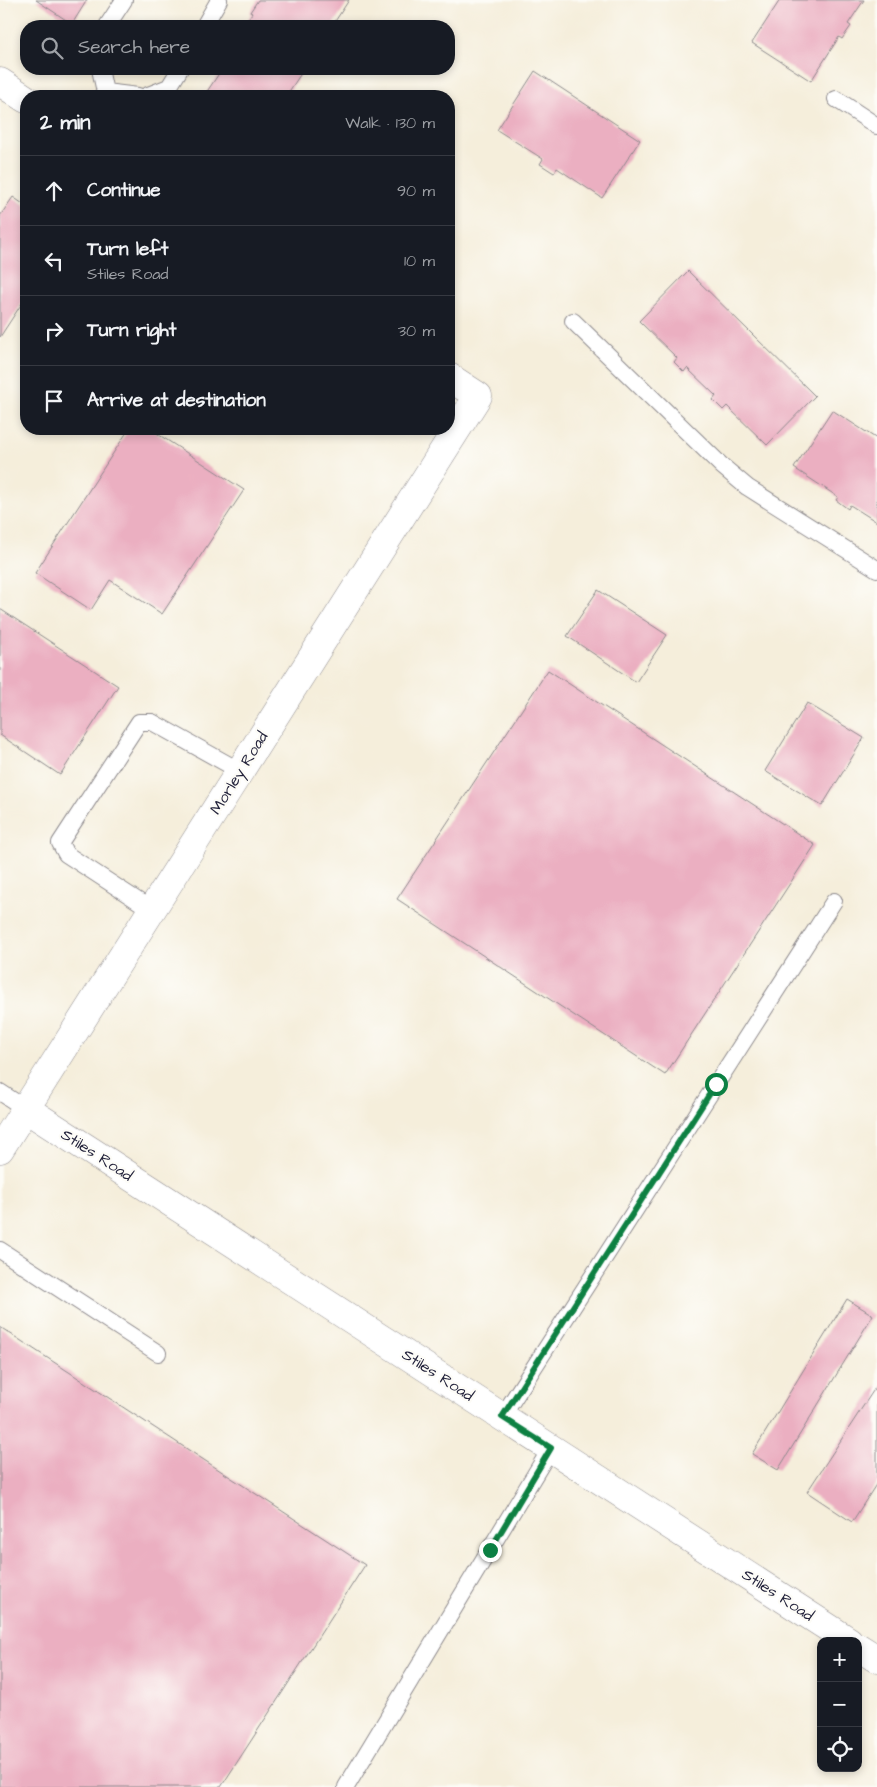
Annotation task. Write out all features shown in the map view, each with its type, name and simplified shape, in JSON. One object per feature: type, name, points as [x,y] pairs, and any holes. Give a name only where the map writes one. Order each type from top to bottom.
[{"type":"street","points":[[0,82],[20,95]]},
{"type":"street","name":"Morley Road","points":[[455,381],[478,396],[455,432]]},
{"type":"street","name":"Morley Road","points":[[0,1150],[453,435]]},
{"type":"street","name":"Stiles Road","points":[[26,1109],[843,1637]]},
{"type":"street","points":[[862,1650],[877,1659]]},
{"type":"lane","points":[[112,20],[124,0]]},
{"type":"lane","points":[[207,20],[219,0]]},
{"type":"lane","points":[[101,75],[103,90]]},
{"type":"lane","points":[[161,90],[169,87],[176,75]]},
{"type":"lane","points":[[836,99],[877,126]]},
{"type":"lane","points":[[573,322],[722,466],[747,487],[877,569]]},
{"type":"lane","points":[[152,910],[66,854],[60,843],[139,722],[152,722],[240,771]]},
{"type":"lane","points":[[502,1417],[834,901]]},
{"type":"lane","points":[[0,1092],[26,1109]]},
{"type":"lane","points":[[0,1250],[158,1353]]},
{"type":"lane","points":[[346,1787],[551,1448]]},
{"type":"building","points":[[36,0],[87,0],[74,20],[66,20]]},
{"type":"building","points":[[258,0],[349,0],[336,20],[250,20],[248,19],[252,13],[250,12]]},
{"type":"building","points":[[780,0],[864,0],[848,24],[851,26],[842,39],[839,37],[811,81],[752,43]]},
{"type":"building","points":[[535,71],[640,140],[602,198],[557,168],[554,173],[540,164],[543,159],[497,130]]},
{"type":"building","points":[[218,75],[300,75],[290,90],[208,90]]},
{"type":"building","points":[[13,197],[20,202],[20,306],[0,337],[0,216]]},
{"type":"building","points":[[688,271],[815,396],[767,445],[727,406],[723,410],[713,400],[716,396],[687,368],[684,372],[674,362],[677,358],[639,321]]},
{"type":"building","points":[[832,410],[877,439],[877,522],[850,505],[848,509],[836,500],[838,497],[794,468]]},
{"type":"building","points":[[125,435],[159,435],[244,490],[162,614],[110,580],[91,610],[35,573]]},
{"type":"building","points":[[598,590],[667,635],[636,682],[567,636]]},
{"type":"building","points":[[0,609],[118,686],[60,775],[0,735]]},
{"type":"building","points":[[548,670],[815,845],[665,1075],[397,899]]},
{"type":"building","points":[[807,703],[864,738],[822,806],[765,771]]},
{"type":"building","points":[[847,1299],[873,1315],[778,1470],[752,1454]]},
{"type":"building","points":[[0,1327],[365,1565],[221,1787],[0,1787]]},
{"type":"building","points":[[877,1385],[877,1483],[852,1522],[807,1492]]},
{"type":"route","points":[[490,1550],[551,1448],[502,1417],[716,1084]]}]
